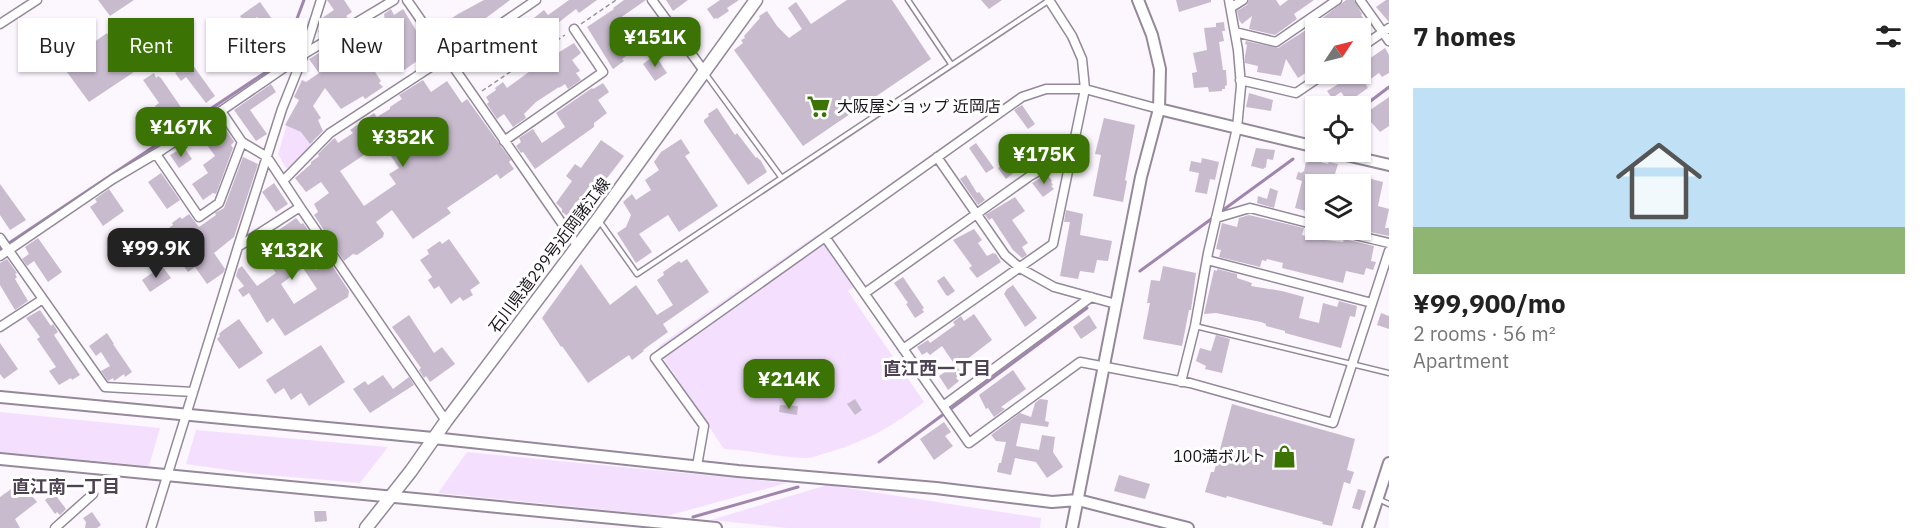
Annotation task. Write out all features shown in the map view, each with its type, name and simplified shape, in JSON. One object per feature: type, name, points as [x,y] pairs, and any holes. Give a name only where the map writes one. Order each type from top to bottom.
[{"type":"main road","name":"石川県道299号近岡諸江線","points":[[366,528],[598,219],[756,0]]},
{"type":"street","points":[[0,24],[37,0]]},
{"type":"street","points":[[307,44],[321,0]]},
{"type":"street","points":[[307,52],[394,0]]},
{"type":"street","points":[[407,0],[419,18]]},
{"type":"street","points":[[508,18],[536,0]]},
{"type":"street","points":[[652,0],[704,71]]},
{"type":"street","points":[[903,349],[1053,244],[1085,89],[1082,59],[1049,0]]},
{"type":"street","points":[[1072,528],[1141,177],[1159,109],[1160,69],[1152,35],[1138,0]]},
{"type":"street","points":[[1181,382],[1237,128],[1240,80],[1231,4],[1243,0]]},
{"type":"street","points":[[1235,32],[1276,42],[1337,0]]},
{"type":"street","points":[[1360,0],[1386,30],[1389,41]]},
{"type":"street","points":[[504,141],[603,72],[574,29]]},
{"type":"street","points":[[1371,40],[1386,30]]},
{"type":"street","points":[[0,256],[278,72]]},
{"type":"street","points":[[151,528],[282,109],[297,72]]},
{"type":"street","points":[[283,181],[330,133],[425,72]]},
{"type":"street","points":[[457,72],[577,245]]},
{"type":"street","points":[[1240,80],[1296,93],[1309,84]]},
{"type":"street","points":[[697,466],[704,426],[655,357],[1022,97],[1046,89],[1085,89],[1305,144]]},
{"type":"street","points":[[221,111],[242,142],[267,157],[446,421]]},
{"type":"street","points":[[156,154],[199,217],[219,203],[242,142]]},
{"type":"street","points":[[937,157],[1005,255],[1018,267],[1054,287],[1116,304]]},
{"type":"street","points":[[1371,161],[1389,165]]},
{"type":"street","points":[[864,293],[1046,167],[1070,164]]},
{"type":"street","points":[[238,247],[300,207]]},
{"type":"street","points":[[1216,220],[1250,208],[1305,222]]},
{"type":"street","points":[[825,237],[969,443],[1080,362],[1181,382],[1333,423],[1389,251]]},
{"type":"street","points":[[1371,239],[1389,243]]},
{"type":"street","points":[[2,240],[105,387],[193,392]]},
{"type":"street","points":[[1207,260],[1372,303]]},
{"type":"street","points":[[943,406],[1091,297]]},
{"type":"street","points":[[0,327],[43,299]]},
{"type":"street","points":[[0,397],[936,488],[1052,502],[1078,500],[1188,528]]},
{"type":"street","points":[[0,459],[716,528]]},
{"type":"street","points":[[1368,528],[1389,464]]},
{"type":"street","points":[[55,528],[93,494]]},
{"type":"lane","points":[[909,0],[951,64]]},
{"type":"lane","points":[[598,219],[637,274],[1049,0]]},
{"type":"lane","points":[[704,71],[781,177]]},
{"type":"lane","points":[[1195,326],[1389,374]]},
{"type":"lane","points":[[1378,499],[1389,504]]},
{"type":"path","points":[[475,98],[616,0]]},
{"type":"shaded area","points":[[287,125],[306,131],[314,144],[293,168],[286,168],[278,154]]},
{"type":"shaded area","points":[[818,234],[855,286],[848,291],[924,402],[890,426],[868,437],[813,457],[724,449],[658,350],[660,345]]},
{"type":"shaded area","points":[[0,412],[160,428],[149,466],[0,452]]},
{"type":"shaded area","points":[[196,430],[388,447],[360,483],[256,474],[186,464]]},
{"type":"shaded area","points":[[467,452],[787,483],[667,516],[438,493]]},
{"type":"shaded area","points":[[827,485],[1041,518],[1040,528],[787,528],[711,520]]},
{"type":"building","points":[[98,0],[134,0],[110,16]]},
{"type":"building","points":[[327,0],[344,0],[352,12],[346,16],[348,18],[322,18],[334,10]]},
{"type":"building","points":[[484,0],[510,0],[486,18],[452,18]]},
{"type":"building","points":[[569,0],[597,0],[579,13],[576,9],[559,22],[559,18],[534,18],[544,10],[548,15]]},
{"type":"building","points":[[624,0],[646,0],[620,18],[638,47],[613,69],[587,27]]},
{"type":"building","points":[[666,0],[688,0],[673,11]]},
{"type":"building","points":[[720,0],[739,0],[727,8],[729,11],[714,19],[707,9]]},
{"type":"building","name":"大阪屋ショップ 近岡店","points":[[847,0],[892,0],[931,59],[803,146],[734,50],[743,43],[741,40],[760,18],[759,16],[767,11],[789,38],[802,29],[788,8],[796,2],[811,24]]},
{"type":"building","points":[[981,0],[1002,0],[989,9]]},
{"type":"building","points":[[1176,0],[1211,0],[1211,2],[1179,12]]},
{"type":"building","points":[[1249,0],[1276,0],[1280,6],[1288,0],[1314,0],[1294,14],[1297,19],[1275,35],[1249,29],[1252,16],[1242,24],[1239,20],[1237,11],[1247,5]]},
{"type":"building","points":[[1346,0],[1354,0],[1363,18],[1322,18]]},
{"type":"building","points":[[1389,0],[1389,22],[1376,7]]},
{"type":"building","points":[[260,2],[271,18],[241,18],[240,16]]},
{"type":"building","points":[[391,9],[394,15],[403,9],[416,30],[416,62],[404,70],[404,18],[385,18],[384,14]]},
{"type":"building","points":[[1224,22],[1225,31],[1222,31],[1224,41],[1219,42],[1227,85],[1222,91],[1209,92],[1208,87],[1194,88],[1192,73],[1197,72],[1193,53],[1207,50],[1204,28],[1216,27],[1216,23]]},
{"type":"building","points":[[1305,31],[1305,73],[1298,78],[1286,59],[1281,76],[1257,72],[1258,66],[1245,63],[1246,41],[1278,48]]},
{"type":"building","points":[[108,34],[108,72],[134,72],[89,102],[67,72],[96,72],[96,41]]},
{"type":"building","points":[[670,35],[678,47],[660,59],[652,48]]},
{"type":"building","points":[[574,43],[581,53],[572,60],[580,71],[576,73],[581,80],[568,89],[565,84],[536,102],[524,114],[526,118],[513,127],[504,114],[497,119],[487,104],[489,102],[486,97],[503,82],[507,88],[529,72],[559,72],[559,52]]},
{"type":"building","points":[[1385,48],[1389,55],[1389,73],[1382,77],[1379,73],[1371,79],[1371,58]]},
{"type":"building","points":[[319,53],[319,72],[375,72],[383,87],[365,99],[363,96],[341,109],[325,88],[313,106],[321,118],[318,120],[323,131],[310,144],[301,132],[285,125],[299,100],[294,97],[302,80],[306,82],[319,73],[309,59]]},
{"type":"building","points":[[655,55],[667,73],[655,81],[643,64]]},
{"type":"building","points":[[194,67],[215,96],[206,103],[186,77],[181,81],[175,73],[194,72]]},
{"type":"building","points":[[154,73],[156,78],[158,76],[161,78],[187,116],[164,131],[162,129],[158,132],[145,116],[159,103],[143,80]]},
{"type":"building","points":[[423,80],[431,92],[447,81],[462,103],[467,99],[511,160],[509,162],[514,169],[500,179],[497,174],[447,208],[451,213],[413,239],[392,210],[376,222],[384,233],[383,237],[344,261],[314,215],[318,212],[314,204],[329,193],[321,182],[306,192],[295,178],[319,156],[318,154],[332,140],[335,138],[338,143],[353,133],[350,130],[374,113],[377,117],[390,109],[402,99],[399,95]],"holes":[[[382,143],[399,168],[389,174],[396,184],[364,206],[340,171]]]},
{"type":"building","points":[[603,83],[609,92],[598,100],[607,113],[594,123],[594,127],[535,169],[516,146],[521,142],[519,138],[533,129],[542,143],[565,127],[556,113]]},
{"type":"building","points":[[271,84],[276,92],[250,110],[267,134],[256,141],[234,110]]},
{"type":"building","points":[[1338,84],[1366,84],[1368,88],[1357,96],[1344,96],[1341,92],[1331,96],[1327,91]]},
{"type":"building","points":[[1249,93],[1273,100],[1271,111],[1246,107]]},
{"type":"building","points":[[1389,97],[1389,126],[1380,132],[1371,122],[1371,109]]},
{"type":"building","points":[[1022,105],[1035,124],[1028,129],[1014,110]]},
{"type":"building","points":[[717,108],[735,135],[737,133],[756,158],[761,161],[767,172],[748,185],[704,122],[708,114]]},
{"type":"building","points":[[1104,118],[1135,125],[1123,202],[1093,196],[1101,155],[1095,154]]},
{"type":"building","points":[[219,120],[234,142],[231,145],[233,148],[216,194],[213,193],[203,200],[192,184],[208,173],[203,165],[215,156],[207,145],[210,143],[202,133]]},
{"type":"building","points":[[1059,137],[1062,145],[1050,150],[1047,142]]},
{"type":"building","points":[[681,139],[690,153],[685,156],[718,206],[679,232],[668,215],[639,234],[652,252],[636,263],[617,233],[626,227],[631,215],[623,202],[632,194],[636,200],[651,190],[645,180],[659,170],[654,162],[661,152]]},
{"type":"building","points":[[601,140],[624,156],[574,221],[562,212],[556,203],[572,181],[566,176],[575,164],[581,168]]},
{"type":"building","points":[[976,143],[994,168],[986,173],[969,148]]},
{"type":"building","points":[[1028,147],[1035,156],[1006,179],[998,168]]},
{"type":"building","points":[[1256,148],[1275,150],[1273,160],[1267,159],[1266,167],[1263,169],[1251,166]]},
{"type":"building","points":[[185,149],[192,159],[179,168],[170,155]]},
{"type":"building","points":[[243,157],[258,164],[234,237],[214,253],[225,269],[207,284],[195,267],[188,272],[161,234],[180,217],[182,219],[189,214],[199,227],[224,208]]},
{"type":"building","points":[[1202,158],[1219,162],[1215,180],[1210,179],[1207,194],[1195,192],[1199,173],[1189,171],[1191,161],[1201,163]]},
{"type":"building","points":[[1306,162],[1338,164],[1335,174],[1305,174],[1305,211],[1295,208],[1302,181],[1296,179],[1298,172],[1304,171]]},
{"type":"building","points":[[161,173],[180,200],[167,209],[148,182]]},
{"type":"building","points":[[1047,174],[1054,189],[1043,197],[1032,183]]},
{"type":"building","points":[[966,175],[977,193],[979,192],[985,200],[978,205],[960,179]]},
{"type":"building","points":[[1371,179],[1383,182],[1378,206],[1389,209],[1385,228],[1389,228],[1389,236],[1371,232]]},
{"type":"building","points":[[274,183],[288,204],[276,212],[262,192]]},
{"type":"building","points":[[0,184],[26,220],[10,230],[0,215]]},
{"type":"building","points":[[1270,188],[1278,191],[1274,208],[1257,203],[1258,196],[1267,199]]},
{"type":"building","points":[[109,189],[124,211],[103,226],[90,207],[97,202],[95,199]]},
{"type":"building","points":[[1015,197],[1025,211],[1012,220],[1028,243],[1022,247],[1027,255],[1022,258],[1013,250],[992,218],[989,220],[985,215]]},
{"type":"building","points":[[1066,210],[1083,214],[1080,235],[1112,241],[1108,261],[1097,260],[1094,273],[1080,271],[1078,279],[1060,276],[1070,222],[1064,222]]},
{"type":"building","points":[[1249,215],[1304,228],[1302,235],[1305,236],[1305,240],[1343,242],[1348,240],[1374,246],[1371,261],[1376,262],[1373,270],[1366,268],[1364,275],[1346,271],[1343,283],[1282,268],[1283,263],[1267,259],[1262,260],[1260,267],[1219,257],[1221,250],[1216,249],[1222,223],[1237,227],[1239,218]]},
{"type":"building","points":[[296,218],[310,233],[297,242],[316,270],[329,261],[349,291],[348,297],[285,336],[273,318],[267,323],[249,293],[243,297],[238,290],[244,286],[236,276],[238,269],[242,266],[257,286],[276,273],[264,257],[255,264],[247,252]],"holes":[[[303,268],[317,289],[294,304],[281,284]]]},
{"type":"building","points":[[974,229],[982,240],[978,243],[987,256],[996,254],[1001,262],[977,278],[969,268],[972,266],[953,240]]},
{"type":"building","points":[[38,238],[62,272],[48,282],[34,261],[27,266],[22,259],[29,254],[25,247]]},
{"type":"building","points":[[449,239],[480,283],[470,290],[473,295],[463,301],[460,297],[451,304],[439,286],[434,289],[428,280],[432,277],[420,260],[429,254],[427,250],[440,241],[442,244]]},
{"type":"building","points":[[7,259],[17,273],[15,279],[28,301],[15,310],[0,285],[0,263]]},
{"type":"building","points":[[687,259],[709,292],[663,324],[668,332],[644,351],[632,360],[629,355],[588,383],[542,318],[581,264],[610,305],[636,285],[657,315],[673,305],[657,280],[664,275],[663,272],[679,261],[681,263]]},
{"type":"building","points":[[162,266],[171,278],[150,292],[142,280]]},
{"type":"building","points":[[1163,266],[1196,273],[1191,310],[1189,310],[1182,346],[1143,339],[1150,303],[1147,303],[1151,280],[1160,281]]},
{"type":"building","points":[[1217,269],[1237,274],[1237,278],[1252,283],[1251,286],[1304,297],[1299,318],[1319,323],[1323,303],[1337,307],[1339,301],[1357,306],[1355,317],[1350,316],[1341,348],[1285,333],[1285,331],[1266,326],[1261,322],[1216,313],[1204,314],[1214,270],[1217,271]]},
{"type":"building","points":[[944,276],[955,291],[948,296],[937,281]]},
{"type":"building","points":[[903,277],[924,308],[922,309],[924,312],[915,318],[894,283]]},
{"type":"building","points":[[1013,285],[1037,318],[1025,327],[1004,294]]},
{"type":"building","points":[[40,310],[58,332],[54,335],[80,375],[59,385],[49,371],[56,367],[37,339],[40,337],[26,318]]},
{"type":"building","points":[[1381,313],[1389,316],[1389,329],[1377,325]]},
{"type":"building","points":[[974,314],[992,340],[957,367],[962,373],[956,378],[959,381],[948,390],[939,376],[955,365],[942,346],[930,355],[927,352],[922,355],[917,347],[928,340],[930,343],[955,325],[953,322],[961,316],[964,321]]},
{"type":"building","points":[[409,315],[434,353],[442,347],[455,364],[430,382],[426,376],[424,378],[419,370],[421,368],[392,327]]},
{"type":"building","points":[[1089,315],[1097,328],[1081,339],[1073,327]]},
{"type":"building","points":[[239,319],[263,353],[239,369],[217,339],[222,331]]},
{"type":"building","points":[[107,333],[132,372],[114,381],[113,378],[108,381],[101,371],[110,366],[101,352],[96,356],[89,346]]},
{"type":"building","points":[[1216,335],[1230,339],[1222,373],[1205,369],[1206,366],[1196,361],[1200,348],[1211,351]]},
{"type":"building","points":[[0,343],[18,369],[4,379],[0,374]]},
{"type":"building","points":[[321,345],[345,382],[309,406],[301,393],[291,400],[284,388],[275,394],[266,380]]},
{"type":"building","points":[[1013,370],[1026,389],[1001,407],[1005,409],[994,417],[988,408],[986,409],[979,395]]},
{"type":"building","points":[[383,375],[393,389],[409,377],[414,385],[370,413],[353,389],[365,381],[368,385]]},
{"type":"building","points":[[855,399],[862,410],[855,415],[847,404]]},
{"type":"building","points":[[1040,399],[1048,400],[1045,421],[1049,422],[1048,427],[1021,423],[1016,446],[1039,450],[1042,435],[1055,437],[1053,452],[1063,467],[1047,478],[1036,462],[1015,458],[1011,475],[997,472],[1006,442],[996,441],[991,435],[1020,413],[1031,417],[1035,403]]},
{"type":"building","name":"100満ボルト","points":[[1232,404],[1355,439],[1347,470],[1354,472],[1350,484],[1344,482],[1332,526],[1227,496],[1226,498],[1205,492],[1211,472],[1214,472]]},
{"type":"building","points":[[780,405],[798,406],[797,415],[779,412]]},
{"type":"building","points":[[944,422],[951,432],[945,436],[953,446],[934,460],[920,439]]},
{"type":"building","points":[[1119,475],[1150,484],[1145,499],[1114,491]]},
{"type":"building","points":[[21,482],[37,502],[15,519],[20,528],[0,528],[0,497]]},
{"type":"building","points":[[1358,489],[1366,491],[1360,510],[1352,508]]},
{"type":"building","points":[[54,493],[66,509],[60,515],[57,512],[55,514],[45,500]]},
{"type":"building","points":[[314,511],[326,511],[327,521],[315,522]]},
{"type":"building","points":[[92,512],[101,525],[97,528],[85,528],[86,522],[83,518]]},
{"type":"waterway","points":[[0,249],[278,64],[304,0]]},
{"type":"waterway","points":[[1371,101],[1389,87]]},
{"type":"waterway","points":[[1219,213],[1293,159]]},
{"type":"waterway","points":[[1140,271],[1214,217]]},
{"type":"waterway","points":[[879,462],[1087,308]]},
{"type":"waterway","points":[[693,517],[798,487]]},
{"type":"place","name":"大阪屋ショップ 近岡店","points":[[819,106]]},
{"type":"place","name":"100満ボルト","points":[[1284,456]]},
{"type":"district","name":"直江西一丁目","points":[[937,369]]},
{"type":"district","name":"直江南一丁目","points":[[66,487]]}]
